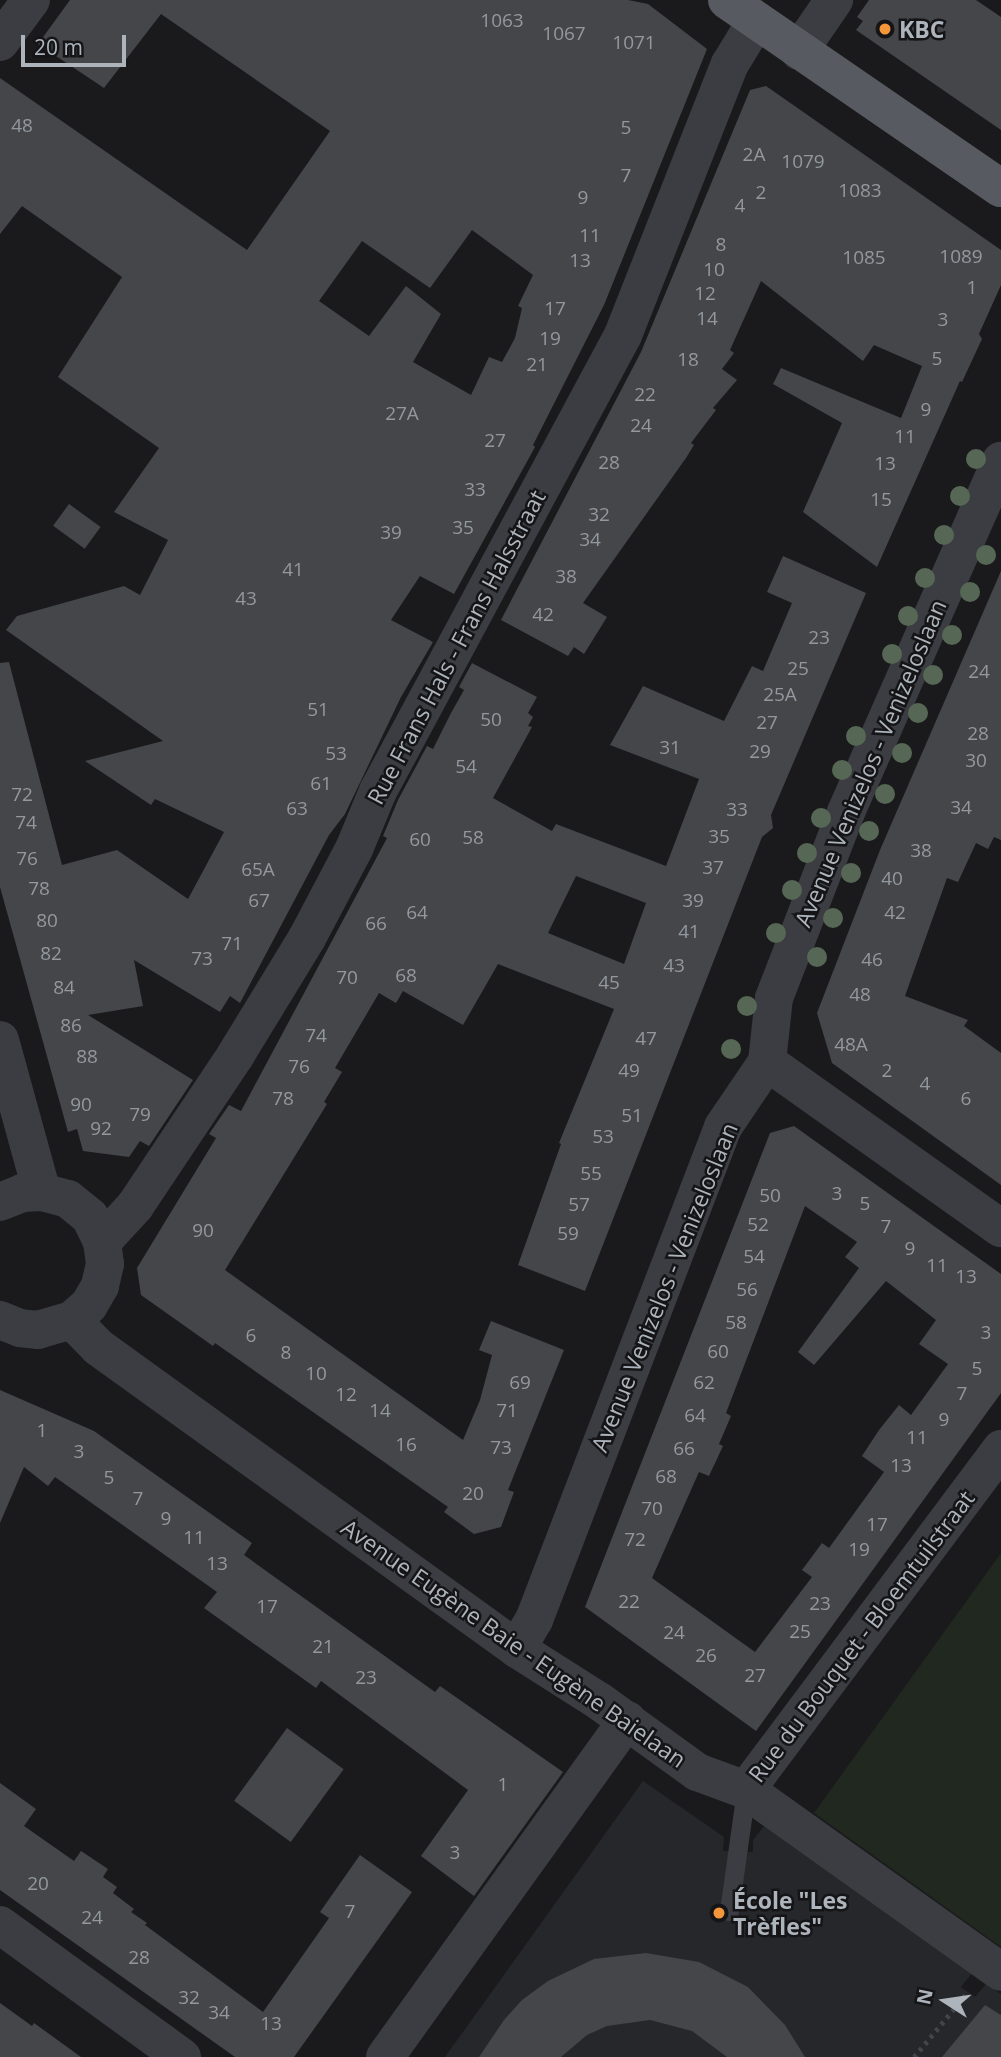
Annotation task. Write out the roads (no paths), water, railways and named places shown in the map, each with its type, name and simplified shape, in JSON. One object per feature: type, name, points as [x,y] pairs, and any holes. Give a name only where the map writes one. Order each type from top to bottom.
[{"type":"main road","points":[[742,11],[1001,188]]},
{"type":"street","points":[[0,42],[31,0]]},
{"type":"street","points":[[799,51],[834,0]]},
{"type":"street","name":"Rue Frans Hals - Frans Halsstraat","points":[[102,1242],[135,1206],[234,1056],[307,938],[354,849],[384,779],[622,335],[730,64],[742,11]]},
{"type":"street","name":"Avenue Venizelos - Venizeloslaan","points":[[517,1650],[534,1620],[723,1128],[767,1062],[774,998],[846,812],[1001,461]]},
{"type":"street","points":[[0,1040],[42,1192]]},
{"type":"street","points":[[767,1062],[1001,1227]]},
{"type":"street","points":[[0,1202],[22,1193],[42,1192],[68,1199],[90,1217],[102,1242],[104,1264],[100,1286],[89,1305],[72,1320],[38,1330],[20,1328],[0,1320]]},
{"type":"street","name":"Avenue Eugène Baie - Eugène Baielaan","points":[[72,1320],[98,1347],[517,1650],[627,1720],[697,1772],[746,1790],[995,1968]]},
{"type":"street","name":"Rue du Bouquet - Bloemtuilstraat","points":[[746,1790],[1001,1449]]},
{"type":"street","points":[[385,2057],[627,1720]]},
{"type":"street","points":[[0,1925],[181,2057]]},
{"type":"lane","points":[[729,1912],[746,1790]]},
{"type":"place","name":"KBC","points":[[885,29]]},
{"type":"place","name":"École \"Les Trèfles\"","points":[[719,1913]]}]
